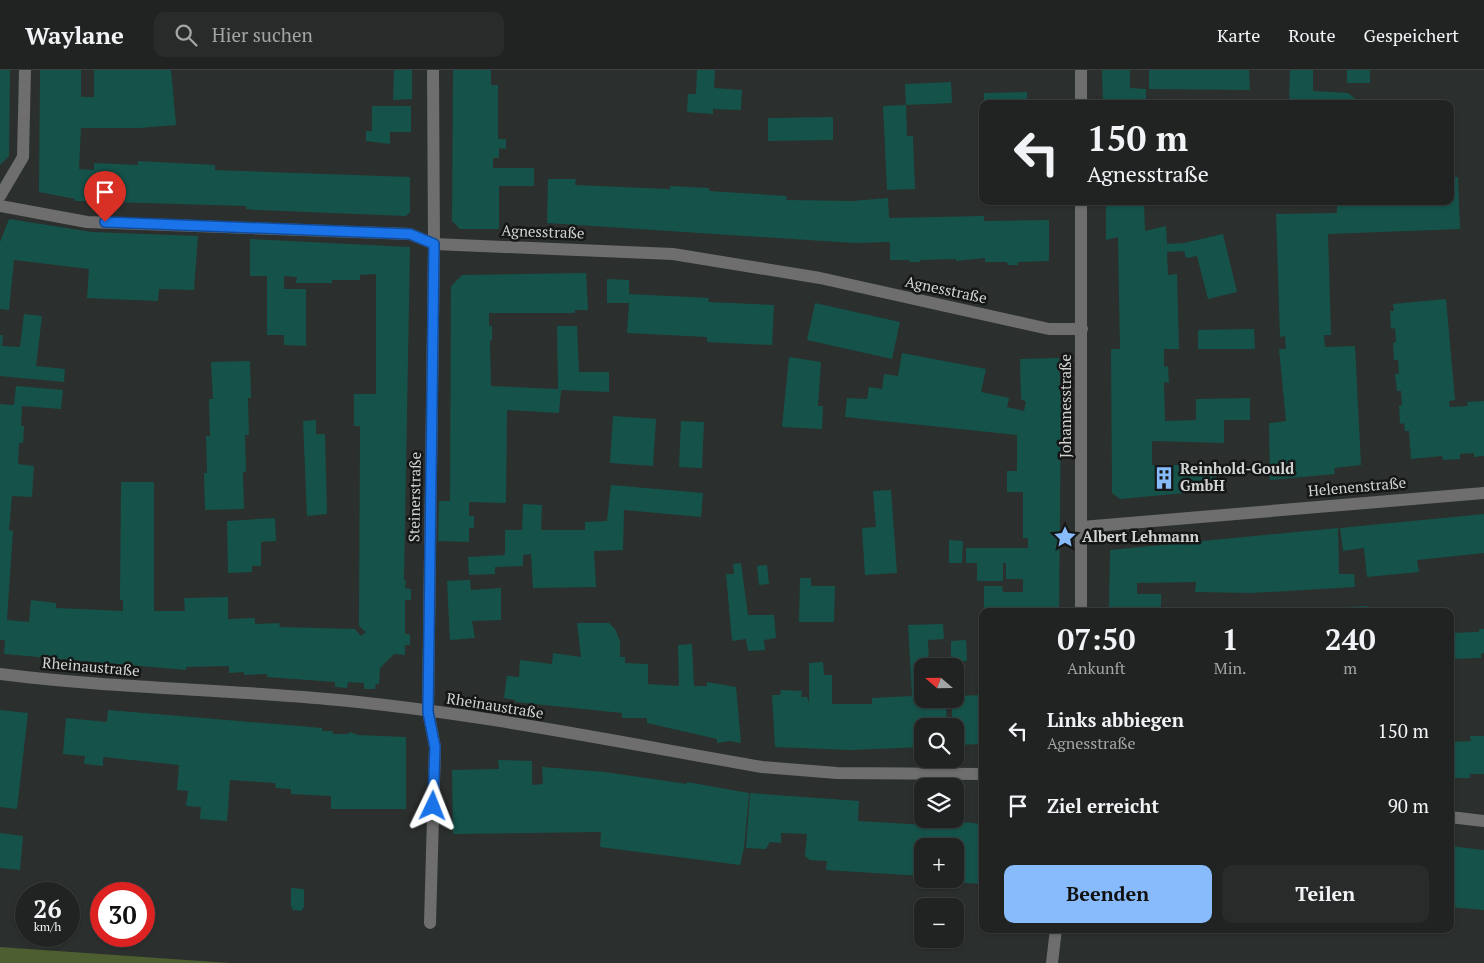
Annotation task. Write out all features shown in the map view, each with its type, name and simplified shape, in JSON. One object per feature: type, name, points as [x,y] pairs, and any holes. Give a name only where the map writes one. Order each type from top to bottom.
[{"type":"street","points":[[0,196],[23,157],[25,70]]},
{"type":"street","name":"Steinerstraße","points":[[430,923],[435,747],[428,712],[434,244],[433,70]]},
{"type":"street","points":[[1081,100],[1082,70]]},
{"type":"street","name":"Johannesstraße","points":[[1081,205],[1081,608]]},
{"type":"street","name":"Agnesstraße","points":[[0,206],[87,222],[410,234],[434,244],[673,254],[820,278],[1049,329],[1082,329]]},
{"type":"street","name":"Helenenstraße","points":[[1082,526],[1484,493]]},
{"type":"street","name":"Rheinaustraße","points":[[0,674],[138,687],[326,699],[428,712],[762,767],[837,773],[979,774]]},
{"type":"street","points":[[1454,817],[1484,821]]},
{"type":"street","points":[[1052,963],[1056,933]]},
{"type":"green space","points":[[0,947],[230,963],[0,963]]},
{"type":"building","points":[[0,70],[10,70],[9,156],[0,165]]},
{"type":"building","points":[[40,70],[81,70],[81,97],[94,97],[94,70],[171,70],[176,125],[139,128],[81,128],[79,169],[94,170],[94,163],[138,165],[138,161],[215,165],[215,170],[410,177],[410,212],[406,216],[257,210],[246,209],[246,206],[75,201],[75,199],[39,192]]},
{"type":"building","points":[[394,70],[412,70],[412,99],[393,100]]},
{"type":"building","points":[[453,70],[491,70],[491,85],[498,85],[498,139],[506,139],[506,149],[499,148],[499,158],[493,158],[493,168],[534,168],[534,186],[499,186],[499,229],[460,229],[452,221]]},
{"type":"building","points":[[697,70],[715,70],[714,88],[742,90],[741,110],[713,109],[713,114],[687,112],[688,94],[696,94]]},
{"type":"building","points":[[1102,70],[1130,70],[1130,88],[1146,89],[1146,100],[1103,100]]},
{"type":"building","points":[[1149,70],[1249,70],[1250,90],[1149,89]]},
{"type":"building","points":[[1290,70],[1313,70],[1313,91],[1348,93],[1357,100],[1289,100]]},
{"type":"building","points":[[1347,70],[1370,70],[1370,83],[1347,83]]},
{"type":"building","points":[[951,82],[952,103],[906,105],[905,84]]},
{"type":"building","points":[[1027,92],[1027,100],[984,100],[984,93]]},
{"type":"building","points":[[906,105],[907,136],[913,136],[915,189],[887,190],[883,106]]},
{"type":"building","points":[[372,106],[411,106],[411,132],[390,132],[390,144],[366,141],[366,131],[372,131]]},
{"type":"building","points":[[833,117],[833,140],[768,141],[768,118]]},
{"type":"building","points":[[1454,177],[1458,177],[1460,229],[1328,234],[1331,335],[1324,335],[1325,347],[1355,346],[1361,465],[1334,468],[1335,474],[1270,480],[1269,423],[1286,421],[1279,349],[1286,349],[1285,336],[1280,337],[1276,214],[1337,213],[1337,205],[1454,205]]},
{"type":"building","points":[[548,179],[576,179],[575,185],[670,189],[670,186],[709,188],[709,191],[787,196],[786,200],[852,201],[888,198],[889,218],[984,216],[984,221],[1049,220],[1049,261],[1018,262],[1018,265],[1008,265],[1007,262],[985,262],[985,258],[910,262],[909,260],[890,260],[890,242],[854,243],[547,223]]},
{"type":"building","points":[[1106,205],[1144,205],[1145,231],[1166,226],[1167,244],[1184,243],[1223,234],[1237,292],[1208,299],[1197,256],[1186,258],[1184,251],[1167,252],[1168,275],[1177,274],[1179,349],[1164,349],[1164,367],[1168,366],[1169,383],[1164,382],[1165,421],[1196,420],[1196,399],[1250,398],[1250,420],[1224,420],[1224,443],[1152,441],[1152,465],[1216,465],[1216,490],[1120,499],[1112,493],[1111,349],[1120,349],[1118,237],[1106,240]]},
{"type":"building","points":[[9,219],[92,232],[198,236],[194,290],[159,289],[158,301],[87,298],[89,269],[14,260],[9,310],[0,309],[0,242]]},
{"type":"building","points":[[250,239],[410,247],[404,580],[406,580],[405,588],[411,589],[411,600],[405,600],[405,634],[410,634],[410,645],[405,645],[405,655],[394,654],[380,668],[379,684],[376,684],[375,689],[364,689],[364,683],[348,682],[347,688],[335,687],[335,682],[267,677],[267,674],[244,675],[244,672],[229,673],[229,666],[186,667],[186,670],[4,654],[5,640],[0,640],[0,404],[14,405],[16,386],[63,390],[61,409],[22,406],[21,426],[24,426],[23,443],[19,443],[18,464],[34,466],[32,497],[12,496],[9,530],[13,531],[7,620],[29,622],[31,600],[56,603],[56,608],[123,611],[123,600],[120,600],[121,482],[154,482],[154,611],[185,611],[184,598],[228,597],[228,619],[255,618],[255,624],[279,623],[280,627],[355,629],[361,636],[366,632],[359,626],[360,426],[354,426],[354,394],[376,394],[376,274],[360,275],[360,280],[332,280],[332,283],[296,283],[297,277],[284,276],[284,289],[306,289],[306,346],[284,345],[284,335],[267,335],[267,276],[250,276]]},
{"type":"building","points":[[586,273],[588,310],[575,310],[575,313],[489,313],[489,326],[492,326],[492,340],[490,341],[491,386],[558,389],[557,326],[577,326],[579,372],[609,372],[609,392],[561,390],[559,413],[507,410],[506,503],[469,502],[469,516],[474,516],[474,528],[469,528],[469,542],[438,541],[439,501],[450,501],[451,286],[462,275]]},
{"type":"building","points":[[607,279],[629,280],[629,294],[709,298],[708,302],[774,305],[772,345],[707,342],[707,337],[627,333],[629,303],[607,303]]},
{"type":"building","points":[[1446,299],[1455,400],[1449,401],[1450,407],[1468,406],[1467,402],[1484,401],[1484,456],[1474,457],[1474,453],[1460,454],[1460,459],[1443,460],[1442,456],[1411,459],[1409,431],[1405,431],[1404,423],[1400,424],[1399,406],[1402,405],[1401,391],[1397,391],[1395,374],[1399,374],[1398,360],[1394,360],[1393,343],[1396,342],[1395,328],[1391,329],[1390,311],[1394,311],[1393,304]]},
{"type":"building","points":[[815,303],[900,322],[892,359],[807,340]]},
{"type":"building","points":[[24,314],[42,316],[36,366],[65,369],[64,382],[0,376],[0,335],[3,335],[2,346],[20,347]]},
{"type":"building","points":[[1254,329],[1255,349],[1198,349],[1198,330]]},
{"type":"building","points":[[902,353],[986,369],[981,392],[1009,398],[1007,407],[1024,411],[1026,402],[1021,399],[1020,359],[1059,358],[1061,402],[1059,608],[984,608],[984,586],[1002,586],[1003,592],[1023,592],[1023,579],[1006,579],[1006,563],[1003,563],[1003,581],[977,581],[977,563],[966,563],[966,548],[1028,548],[1028,538],[1023,538],[1023,492],[1007,492],[1007,471],[1017,471],[1017,435],[845,417],[847,398],[867,399],[869,387],[882,389],[884,374],[898,376]]},
{"type":"building","points":[[789,357],[821,362],[818,406],[823,406],[822,429],[782,427]]},
{"type":"building","points":[[250,361],[249,435],[245,435],[246,472],[243,472],[244,509],[205,510],[206,436],[210,436],[209,399],[213,399],[211,362]]},
{"type":"building","points":[[613,416],[656,419],[653,466],[610,463]]},
{"type":"building","points":[[316,420],[316,434],[325,434],[327,514],[307,516],[303,421]]},
{"type":"building","points":[[681,421],[704,422],[702,468],[679,467]]},
{"type":"building","points":[[611,485],[703,493],[701,517],[624,510],[623,550],[594,551],[596,587],[533,588],[531,554],[523,555],[523,566],[495,567],[495,574],[469,575],[468,557],[505,555],[505,530],[522,530],[523,504],[542,505],[541,530],[585,530],[585,522],[607,521]]},
{"type":"building","points":[[891,490],[897,573],[865,575],[862,528],[876,527],[873,491]]},
{"type":"building","points":[[1484,514],[1484,553],[1417,560],[1419,572],[1367,577],[1364,548],[1343,551],[1340,528]]},
{"type":"building","points":[[275,518],[276,541],[261,542],[261,566],[252,566],[252,572],[228,573],[227,521]]},
{"type":"building","points":[[1338,528],[1339,574],[1354,574],[1355,587],[1251,593],[1195,592],[1196,582],[1137,583],[1137,594],[1161,594],[1161,608],[1109,608],[1110,550]]},
{"type":"building","points":[[949,540],[963,541],[962,563],[949,563]]},
{"type":"building","points":[[741,563],[748,615],[774,615],[776,638],[764,640],[765,650],[748,651],[746,639],[732,641],[726,574],[734,574],[733,564]]},
{"type":"building","points":[[767,565],[769,584],[759,585],[757,566]]},
{"type":"building","points":[[800,578],[811,578],[811,586],[835,586],[834,622],[799,622]]},
{"type":"building","points":[[470,580],[471,590],[501,588],[501,620],[472,621],[475,638],[450,640],[447,581]]},
{"type":"building","points":[[1368,606],[1368,608],[1341,608]]},
{"type":"building","points":[[577,623],[609,623],[615,629],[620,641],[620,657],[625,657],[625,663],[648,664],[648,684],[679,686],[678,645],[692,644],[694,686],[707,686],[707,682],[736,687],[741,743],[730,741],[717,743],[717,739],[647,723],[647,718],[622,718],[622,713],[515,702],[515,700],[504,698],[507,676],[519,677],[520,660],[552,664],[553,653],[581,657]]},
{"type":"building","points":[[943,624],[944,639],[928,640],[929,658],[914,658],[914,708],[946,708],[947,718],[914,718],[914,747],[850,750],[775,747],[772,695],[780,695],[781,690],[802,691],[801,697],[807,697],[809,703],[809,663],[823,662],[824,675],[832,675],[832,704],[872,704],[872,698],[912,696],[908,625]]},
{"type":"building","points":[[1479,629],[1484,629],[1484,653],[1481,654],[1481,658],[1454,659],[1454,633],[1479,632]]},
{"type":"building","points":[[966,640],[967,661],[964,661],[964,658],[951,658],[951,641]]},
{"type":"building","points":[[979,695],[979,744],[964,745],[964,718],[952,718],[952,708],[964,708],[964,696]]},
{"type":"building","points":[[0,710],[28,713],[17,809],[0,807]]},
{"type":"building","points":[[108,710],[322,728],[322,731],[333,731],[333,734],[348,734],[350,732],[358,735],[406,737],[406,809],[331,809],[331,796],[291,794],[291,789],[276,788],[275,783],[230,780],[227,821],[200,819],[201,807],[186,806],[188,791],[177,790],[179,765],[103,757],[103,766],[84,764],[85,756],[63,754],[66,718],[107,722]]},
{"type":"building","points":[[1470,736],[1484,736],[1484,774],[1470,774],[1470,778],[1454,778],[1454,742],[1471,741]]},
{"type":"building","points":[[498,760],[532,761],[532,785],[543,784],[542,767],[605,772],[687,784],[687,782],[749,793],[744,848],[740,865],[600,847],[601,832],[453,834],[452,770],[499,769]]},
{"type":"building","points":[[750,793],[859,801],[858,821],[914,824],[914,828],[964,828],[964,822],[979,824],[979,884],[964,883],[964,838],[914,838],[914,876],[826,870],[827,861],[810,860],[805,856],[807,834],[781,833],[781,843],[770,842],[766,849],[746,848]]},
{"type":"building","points":[[0,833],[23,836],[20,870],[0,868]]},
{"type":"building","points":[[1454,846],[1484,850],[1484,910],[1454,907]]},
{"type":"building","points":[[291,888],[304,889],[304,907],[301,911],[293,910],[291,906]]},
{"type":"place","name":"Reinhold-Gould GmbH","points":[[1164,478]]},
{"type":"place","name":"Albert Lehmann","points":[[1065,537]]},
{"type":"route","points":[[105,222],[410,234],[434,244],[428,712],[435,747],[433,806]]}]
